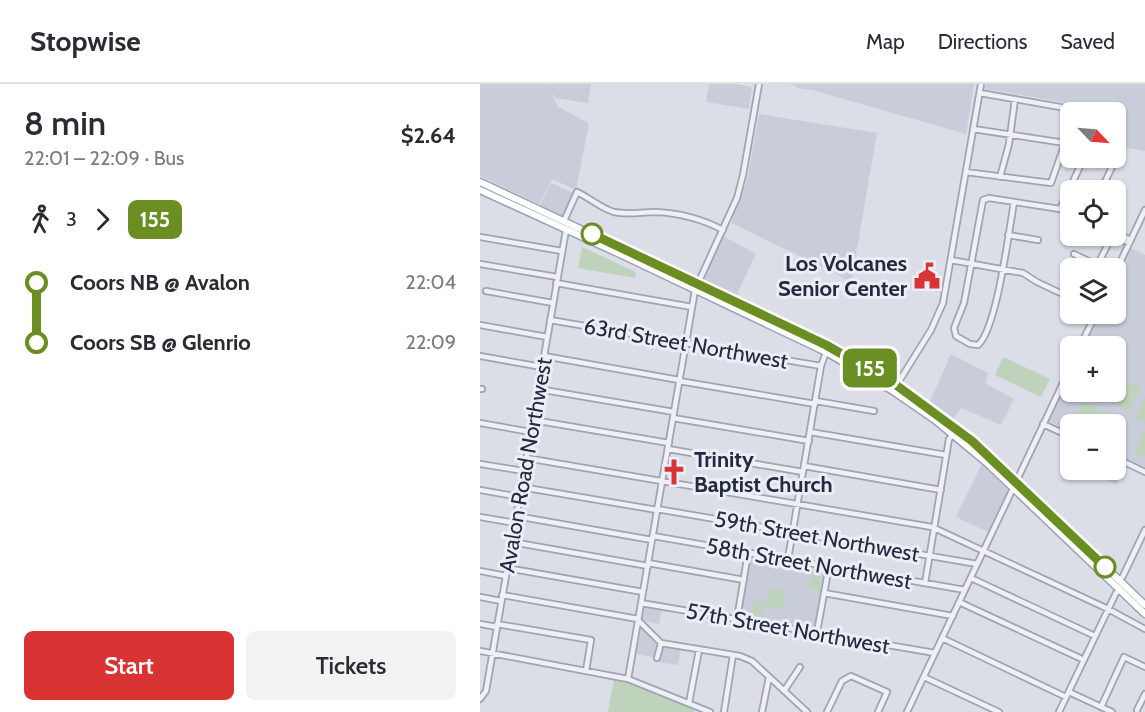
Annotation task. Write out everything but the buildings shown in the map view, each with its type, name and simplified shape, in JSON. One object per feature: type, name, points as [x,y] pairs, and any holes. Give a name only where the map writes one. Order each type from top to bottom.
[{"type":"main road","points":[[482,187],[566,230],[696,287],[842,357],[847,356],[945,420],[972,441],[1145,614]]},
{"type":"main road","points":[[482,187],[592,234],[803,342],[826,349],[894,388],[1014,484],[1145,604]]},
{"type":"main road","points":[[542,217],[558,222],[564,221]]},
{"type":"main road","points":[[566,230],[574,229],[592,234]]},
{"type":"main road","points":[[923,412],[945,420]]},
{"type":"main road","points":[[954,434],[958,434],[969,442],[972,441]]},
{"type":"main road","points":[[1099,570],[1105,571],[1113,579],[1120,580]]},
{"type":"main road","points":[[1120,590],[1125,590],[1138,598]]},
{"type":"street","points":[[628,679],[696,287],[733,208],[743,175],[759,84]]},
{"type":"street","points":[[894,388],[936,322],[943,303],[981,84]]},
{"type":"street","points":[[980,93],[1060,107]]},
{"type":"street","points":[[1000,177],[1009,144],[1015,99]]},
{"type":"street","points":[[973,129],[1060,142]]},
{"type":"street","points":[[966,172],[1051,183],[1060,157]]},
{"type":"street","points":[[564,221],[577,192],[609,211],[632,214],[660,213],[693,218],[707,221],[723,230]]},
{"type":"street","points":[[1014,202],[997,300],[983,339],[978,345],[964,342],[956,336],[954,328],[964,303],[983,200],[988,198],[1060,209]]},
{"type":"street","points":[[1122,258],[1145,210]]},
{"type":"street","name":"Avalon Road Northwest","points":[[480,699],[486,691],[566,230]]},
{"type":"street","points":[[1008,235],[1038,240]]},
{"type":"street","points":[[480,237],[562,251]]},
{"type":"street","points":[[1126,240],[1130,241]]},
{"type":"street","points":[[1074,254],[1081,258]]},
{"type":"street","points":[[951,260],[1023,273],[1060,293]]},
{"type":"street","points":[[480,264],[692,307]]},
{"type":"street","points":[[486,291],[553,303]]},
{"type":"street","name":"63rd Street Northwest","points":[[550,320],[822,366]]},
{"type":"street","points":[[480,325],[547,336]]},
{"type":"street","points":[[788,559],[826,349]]},
{"type":"street","points":[[480,356],[542,367]]},
{"type":"street","points":[[544,357],[874,411]]},
{"type":"street","points":[[538,388],[674,412]]},
{"type":"street","points":[[908,712],[1060,389]]},
{"type":"street","points":[[673,418],[809,441]]},
{"type":"street","points":[[533,420],[668,446],[941,490]]},
{"type":"street","points":[[480,423],[531,432]]},
{"type":"street","points":[[1043,424],[1060,432]]},
{"type":"street","points":[[810,432],[946,455]]},
{"type":"street","points":[[925,582],[949,439],[954,434]]},
{"type":"street","points":[[526,458],[934,528],[1108,609],[1145,629]]},
{"type":"street","points":[[1126,463],[1145,472]]},
{"type":"street","points":[[480,464],[524,471]]},
{"type":"street","name":"59th Street Northwest","points":[[521,487],[977,564]]},
{"type":"street","points":[[480,490],[519,497]]},
{"type":"street","name":"58th Street Northwest","points":[[516,516],[788,559],[965,590]]},
{"type":"street","points":[[480,517],[515,523]]},
{"type":"street","points":[[1120,580],[1145,530]]},
{"type":"street","points":[[512,542],[744,580]]},
{"type":"street","points":[[737,619],[748,553]]},
{"type":"street","points":[[817,632],[829,566]]},
{"type":"street","points":[[507,568],[643,592]]},
{"type":"street","points":[[480,571],[506,576]]},
{"type":"street","points":[[971,578],[1095,636]]},
{"type":"street","points":[[1059,712],[1116,593],[1120,590]]},
{"type":"street","points":[[824,593],[952,615]]},
{"type":"street","points":[[480,597],[502,598],[638,620],[661,643],[733,655],[752,661],[807,712]]},
{"type":"street","points":[[959,602],[1084,660]]},
{"type":"street","name":"57th Street Northwest","points":[[641,603],[935,653]]},
{"type":"street","points":[[480,624],[591,640],[586,671]]},
{"type":"street","points":[[942,638],[1068,695],[1112,712]]},
{"type":"street","points":[[657,658],[661,643]]},
{"type":"street","points":[[689,703],[699,650]]},
{"type":"street","points":[[480,651],[628,679],[689,703],[698,710],[710,712]]},
{"type":"street","points":[[724,712],[733,655]]},
{"type":"street","points":[[1101,707],[1125,657],[1145,666]]},
{"type":"street","points":[[784,691],[800,667]]},
{"type":"street","points":[[827,712],[842,681],[847,676],[855,677],[887,692],[878,712]]},
{"type":"street","points":[[924,676],[999,712]]},
{"type":"street","points":[[762,712],[769,677]]},
{"type":"street","points":[[1136,711],[1145,694]]},
{"type":"shaded area","points":[[480,84],[546,84],[547,86],[548,84],[591,84],[588,103],[555,98],[549,89],[558,107],[589,123],[576,190],[552,179],[539,204],[480,176]]},
{"type":"shaded area","points":[[709,84],[736,84],[752,87],[749,109],[706,102]]},
{"type":"shaded area","points":[[790,84],[974,84],[966,134],[812,90],[797,88]]},
{"type":"shaded area","points":[[986,84],[1145,84],[1145,151],[1126,148],[1126,102],[1061,102],[985,89]]},
{"type":"shaded area","points":[[759,114],[877,133],[851,283],[731,223],[747,181]]},
{"type":"shaded area","points":[[551,183],[575,194],[563,219],[539,207]]},
{"type":"shaded area","points":[[723,236],[756,254],[738,292],[738,299],[703,283]]},
{"type":"shaded area","points":[[1131,248],[1145,255],[1145,467],[1126,458],[1126,414],[1060,414],[1060,427],[1049,421],[1060,398],[1060,402],[1126,402],[1126,336],[1089,336],[1095,324],[1126,324],[1126,258]]},
{"type":"shaded area","points":[[951,354],[988,373],[986,384],[1014,399],[1001,425],[961,408],[953,420],[930,401]]},
{"type":"shaded area","points":[[982,464],[1008,490],[988,532],[956,517]]},
{"type":"shaded area","points":[[750,555],[827,568],[816,630],[739,617]]},
{"type":"shaded area","points":[[644,606],[662,608],[659,624],[644,621],[641,617]]},
{"type":"shaded area","points":[[641,628],[657,644],[681,649],[678,665],[658,662],[658,658],[636,654]]},
{"type":"green space","points":[[582,247],[636,272],[635,278],[578,268]]},
{"type":"green space","points":[[1003,357],[1050,379],[1041,397],[995,375]]},
{"type":"green space","points":[[1126,381],[1140,388],[1129,411],[1111,402],[1126,402]]},
{"type":"green space","points":[[1145,396],[1145,424],[1135,418]]},
{"type":"green space","points":[[1083,402],[1109,414],[1077,414]]},
{"type":"green space","points":[[1145,430],[1145,457],[1134,454]]},
{"type":"green space","points":[[812,570],[821,572],[820,590],[809,588]]},
{"type":"green space","points":[[769,588],[786,591],[783,610],[765,607]]},
{"type":"green space","points":[[753,601],[764,602],[762,615],[751,613]]},
{"type":"green space","points":[[614,679],[630,682],[693,708],[694,712],[608,712]]},
{"type":"bus line","name":"155","points":[[592,234],[826,345],[918,399],[994,460],[1105,567]]},
{"type":"place","name":"Los Volcanes Senior Center","points":[[927,276]]},
{"type":"place","name":"Trinity Baptist Church","points":[[674,472]]}]
